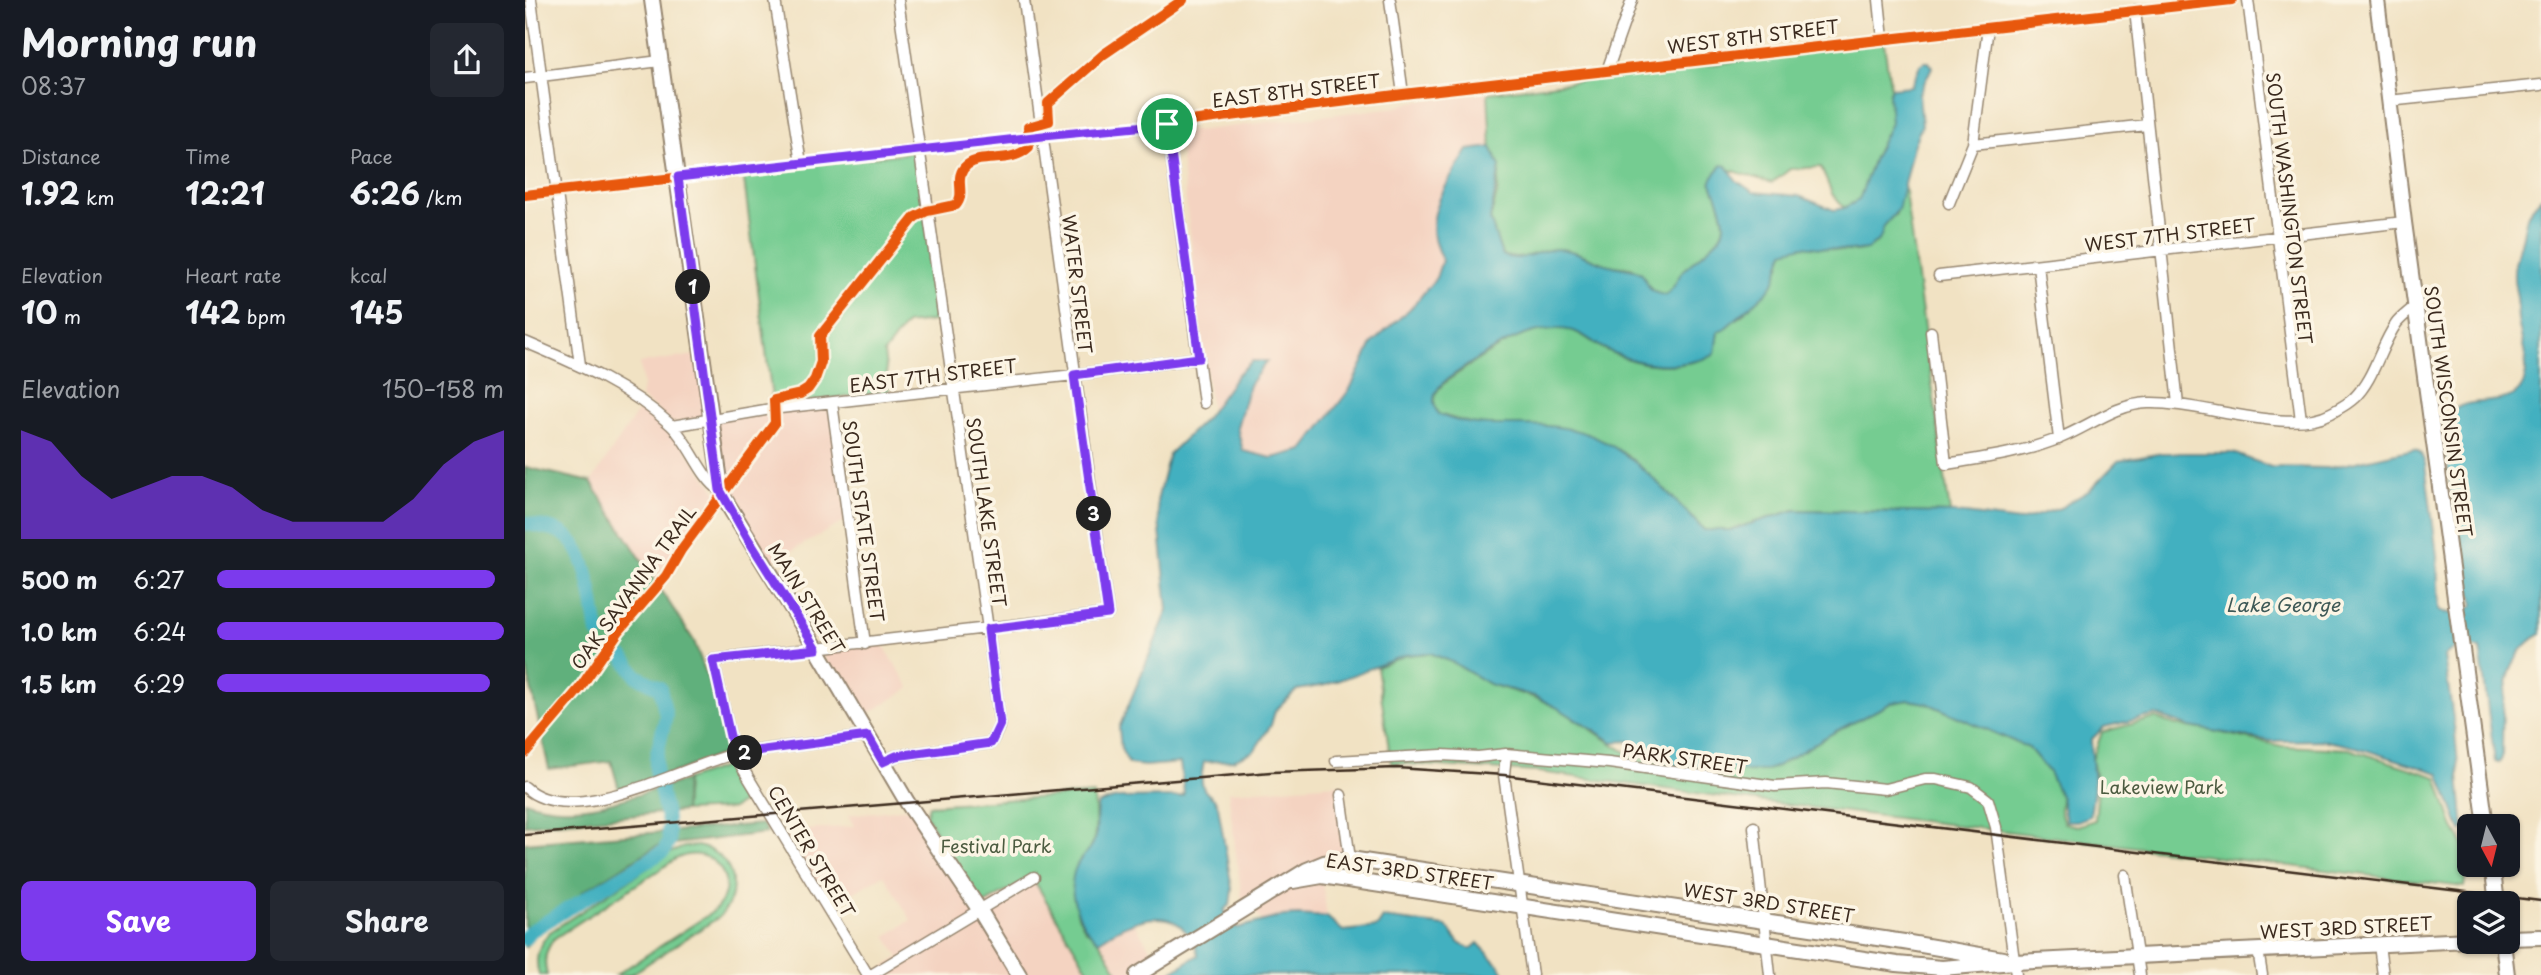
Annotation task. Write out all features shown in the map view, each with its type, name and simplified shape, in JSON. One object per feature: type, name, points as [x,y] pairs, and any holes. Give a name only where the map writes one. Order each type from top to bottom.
[{"type":"street","points":[[531,0],[580,365]]},
{"type":"street","points":[[652,0],[720,490]]},
{"type":"street","points":[[775,0],[801,163]]},
{"type":"street","name":"SOUTH LAKE STREET","points":[[883,762],[896,756],[991,743],[1000,724],[898,0]]},
{"type":"street","name":"WATER STREET","points":[[988,629],[1108,614],[1024,0]]},
{"type":"street","points":[[1390,0],[1403,94]]},
{"type":"street","points":[[1607,71],[1632,0]]},
{"type":"street","points":[[1879,0],[1883,39]]},
{"type":"street","name":"WEST 8TH STREET","points":[[1403,94],[2232,0]]},
{"type":"street","name":"SOUTH WASHINGTON STREET","points":[[2248,0],[2301,420]]},
{"type":"street","name":"SOUTH WISCONSIN STREET","points":[[2377,0],[2388,102],[2484,814]]},
{"type":"street","points":[[2135,10],[2178,404]]},
{"type":"street","points":[[1949,203],[1973,144],[1988,27]]},
{"type":"street","points":[[525,79],[660,61]]},
{"type":"street","points":[[2388,102],[2541,85]]},
{"type":"street","name":"EAST 8TH STREET","points":[[525,195],[1167,124],[1403,94]]},
{"type":"street","points":[[1167,124],[1203,403]]},
{"type":"street","points":[[1973,144],[2147,125]]},
{"type":"street","name":"WEST 7TH STREET","points":[[1939,276],[2404,222]]},
{"type":"street","points":[[2038,265],[2059,439]]},
{"type":"street","points":[[1931,332],[1946,464],[2011,454],[2059,439],[2126,407],[2145,403],[2178,404],[2266,419],[2301,420],[2328,415],[2354,398],[2373,369],[2396,324],[2415,306]]},
{"type":"street","name":"MAIN STREET","points":[[525,342],[580,365],[630,392],[672,426],[695,456],[712,485],[720,490],[883,762],[1019,975]]},
{"type":"street","name":"EAST 7TH STREET","points":[[672,426],[712,418],[1199,358]]},
{"type":"street","name":"SOUTH STATE STREET","points":[[832,403],[865,644]]},
{"type":"street","points":[[817,649],[988,629]]},
{"type":"street","name":"CENTER STREET","points":[[817,649],[713,660],[734,754],[870,975]]},
{"type":"street","points":[[525,787],[531,793],[551,802],[580,802],[620,793],[734,754],[868,736]]},
{"type":"street","points":[[1506,754],[1504,775],[1532,975]]},
{"type":"street","name":"PARK STREET","points":[[1336,761],[1506,754],[1609,763],[1775,786],[1826,783],[1885,789],[1925,779],[1936,779],[1971,787],[1984,795],[1993,813],[2015,968]]},
{"type":"street","points":[[1341,795],[1350,859]]},
{"type":"street","points":[[1754,827],[1770,975]]},
{"type":"street","name":"EAST 3RD STREET","points":[[1137,975],[1270,892],[1324,863],[1350,859],[1518,883]]},
{"type":"street","points":[[2125,875],[2140,975]]},
{"type":"street","points":[[870,975],[1034,877]]},
{"type":"street","name":"EAST 3RD STREET","points":[[1293,881],[1322,877],[1521,906]]},
{"type":"street","name":"WEST 3RD STREET","points":[[1518,883],[1975,953],[2015,968]]},
{"type":"street","name":"WEST 3RD STREET","points":[[1521,906],[1897,964],[1942,968],[2015,968],[2137,956],[2457,941]]},
{"type":"street","points":[[2520,938],[2541,937]]},
{"type":"street","points":[[2379,945],[2383,975]]},
{"type":"street","points":[[2258,950],[2262,975]]},
{"type":"street","points":[[2504,954],[2507,975]]},
{"type":"shaded area","points":[[1488,93],[1491,147],[1468,150],[1434,239],[1442,260],[1434,281],[1413,306],[1373,342],[1350,389],[1303,450],[1272,458],[1243,451],[1237,428],[1249,385],[1266,361],[1252,361],[1238,374],[1211,411],[1178,133],[1397,107],[1412,102]]},
{"type":"shaded area","points":[[697,355],[709,417],[672,423],[641,397],[643,385],[640,363]]},
{"type":"shaded area","points":[[641,403],[670,427],[719,495],[654,580],[591,482]]},
{"type":"shaded area","points":[[830,405],[847,520],[766,565],[724,495],[778,425],[777,411]]},
{"type":"shaded area","points":[[773,411],[774,421],[721,491],[713,420]]},
{"type":"shaded area","points":[[882,643],[910,688],[860,719],[819,650]]},
{"type":"shaded area","points":[[1338,784],[1348,858],[1243,907],[1228,792]]},
{"type":"shaded area","points":[[910,808],[1018,975],[873,975],[899,957],[886,936],[911,920],[884,875],[828,907],[782,832],[854,826],[848,815]]},
{"type":"shaded area","points":[[1032,876],[1091,975],[1021,975],[979,907]]},
{"type":"shaded area","points":[[1322,878],[1327,917],[1283,916],[1262,921],[1251,905],[1274,891]]},
{"type":"shaded area","points":[[1133,921],[1158,961],[1135,975],[1120,975],[1099,941]]},
{"type":"green space","points":[[1884,42],[1950,513],[1795,510],[1730,530],[1704,530],[1626,454],[1523,426],[1475,425],[1438,414],[1435,397],[1444,384],[1499,347],[1536,331],[1565,329],[1615,354],[1658,365],[1687,363],[1715,353],[1718,331],[1742,315],[1779,269],[1784,251],[1806,246],[1841,251],[1864,249],[1877,242],[1884,225],[1896,214],[1886,133],[1859,201],[1844,208],[1832,194],[1821,167],[1790,169],[1772,183],[1730,170],[1727,166],[1711,181],[1723,213],[1722,232],[1710,247],[1685,269],[1672,290],[1665,295],[1655,294],[1633,268],[1610,265],[1571,251],[1556,249],[1515,258],[1502,255],[1490,219],[1497,194],[1500,166],[1491,147],[1488,93]]},
{"type":"green space","points":[[916,152],[941,320],[906,324],[884,353],[889,392],[773,406],[743,172]]},
{"type":"green space","points":[[525,467],[591,482],[694,641],[721,714],[728,752],[620,793],[611,761],[549,769],[525,661]]},
{"type":"green space","name":"Lakeview Park","points":[[1430,653],[1452,662],[1489,684],[1539,699],[1558,708],[1632,756],[1689,768],[1704,765],[1764,771],[1891,703],[1908,700],[1927,703],[2029,748],[2049,772],[2061,798],[2060,811],[2064,823],[2077,826],[2095,820],[2098,788],[2092,760],[2102,732],[2155,718],[2179,726],[2282,746],[2349,749],[2437,777],[2457,833],[2457,877],[2466,877],[2464,887],[1539,772],[1391,763],[1377,667],[1406,655]]},
{"type":"green space","points":[[730,765],[749,798],[732,809],[684,811],[686,780]]},
{"type":"green space","points":[[686,780],[684,811],[525,825],[525,801],[565,808],[585,807],[626,799]]},
{"type":"green space","name":"Festival Park","points":[[1094,794],[1094,838],[1087,853],[1080,860],[1073,894],[1078,916],[1085,929],[1099,941],[1120,975],[1091,975],[1032,877],[979,907],[926,815],[929,805]]},
{"type":"green space","points":[[762,824],[767,833],[657,846],[582,892],[587,902],[531,936],[525,948],[525,843]]},
{"type":"green space","points":[[697,846],[719,856],[731,874],[731,896],[719,917],[630,975],[616,975],[711,913],[721,902],[725,879],[721,869],[713,861],[690,855],[676,859],[555,938],[546,955],[547,975],[539,975],[538,952],[550,932],[672,852]]},
{"type":"water","name":"Lake George","points":[[1929,62],[1932,67],[1919,94],[1922,125],[1913,146],[1898,210],[1884,226],[1880,239],[1867,249],[1851,251],[1803,246],[1784,251],[1775,281],[1766,293],[1724,329],[1718,331],[1715,353],[1712,356],[1670,365],[1643,363],[1616,354],[1573,331],[1560,329],[1531,333],[1501,345],[1449,378],[1435,394],[1434,403],[1438,414],[1470,423],[1548,426],[1585,433],[1605,442],[1641,467],[1704,530],[1730,530],[1795,510],[1957,513],[2020,521],[2060,508],[2090,490],[2118,461],[2163,453],[2233,453],[2271,467],[2329,468],[2414,449],[2420,452],[2425,463],[2437,555],[2439,610],[2457,613],[2474,605],[2453,508],[2447,429],[2450,415],[2457,408],[2504,399],[2515,394],[2522,386],[2526,365],[2518,319],[2514,271],[2527,216],[2541,198],[2541,634],[2527,644],[2510,672],[2503,707],[2502,758],[2499,763],[2495,762],[2480,649],[2461,647],[2444,656],[2463,814],[2457,814],[2457,820],[2439,773],[2356,747],[2322,740],[2271,741],[2190,727],[2156,715],[2104,727],[2091,740],[2094,789],[2090,816],[2077,821],[2066,821],[2061,798],[2049,772],[2029,748],[1927,703],[1908,700],[1891,703],[1764,771],[1704,765],[1689,768],[1665,763],[1630,741],[1613,742],[1534,696],[1489,684],[1452,662],[1430,653],[1406,655],[1326,685],[1297,690],[1275,711],[1271,725],[1254,751],[1233,760],[1204,762],[1202,785],[1218,806],[1232,889],[1230,905],[1224,910],[1237,928],[1283,916],[1298,915],[1327,917],[1343,931],[1377,927],[1383,918],[1446,926],[1460,944],[1471,949],[1478,943],[1505,975],[1167,975],[1198,955],[1193,942],[1179,925],[1169,920],[1145,919],[1120,928],[1099,941],[1091,934],[1079,916],[1072,883],[1078,863],[1091,847],[1095,837],[1098,804],[1117,798],[1183,796],[1180,763],[1145,766],[1129,764],[1121,749],[1119,728],[1168,610],[1157,501],[1169,454],[1206,418],[1238,374],[1252,361],[1267,361],[1249,385],[1237,427],[1243,451],[1272,458],[1303,450],[1350,389],[1373,342],[1413,306],[1436,278],[1442,260],[1436,246],[1433,226],[1438,203],[1468,150],[1491,147],[1500,166],[1490,219],[1502,255],[1515,258],[1556,249],[1571,251],[1603,263],[1638,271],[1653,291],[1665,295],[1672,290],[1682,272],[1718,239],[1722,232],[1723,213],[1711,181],[1722,165],[1727,166],[1736,180],[1753,192],[1799,196],[1834,210],[1859,200],[1874,158],[1891,123],[1891,88],[1911,86],[1920,65]]},
{"type":"waterway","points":[[525,523],[562,533],[578,551],[592,593],[598,633]]},
{"type":"waterway","points":[[624,658],[637,676],[660,688],[666,716],[656,758],[656,776]]},
{"type":"waterway","points":[[660,789],[667,819]]},
{"type":"waterway","points":[[525,939],[531,931],[664,851],[669,841],[668,829]]},
{"type":"railway","points":[[525,835],[1271,772],[1397,768],[1504,775],[2541,901]]},
{"type":"cycle path","name":"OAK SAVANNA TRAIL","points":[[525,753],[580,688],[619,631],[666,576],[681,550],[775,423],[774,400],[800,394],[808,389],[821,362],[820,336],[915,217],[927,211],[956,205],[960,195],[961,175],[967,165],[981,160],[1014,156],[1029,147],[1028,127],[1049,121],[1048,103],[1104,54],[1183,0]]},
{"type":"cycle path","points":[[525,195],[1167,124],[1403,94],[2232,0]]},
{"type":"route","points":[[1167,124],[1199,358],[1074,375],[1108,614],[988,629],[1000,724],[991,743],[896,756],[883,762],[868,736],[734,754],[713,660],[817,649],[720,490],[678,177],[1167,124]]}]
